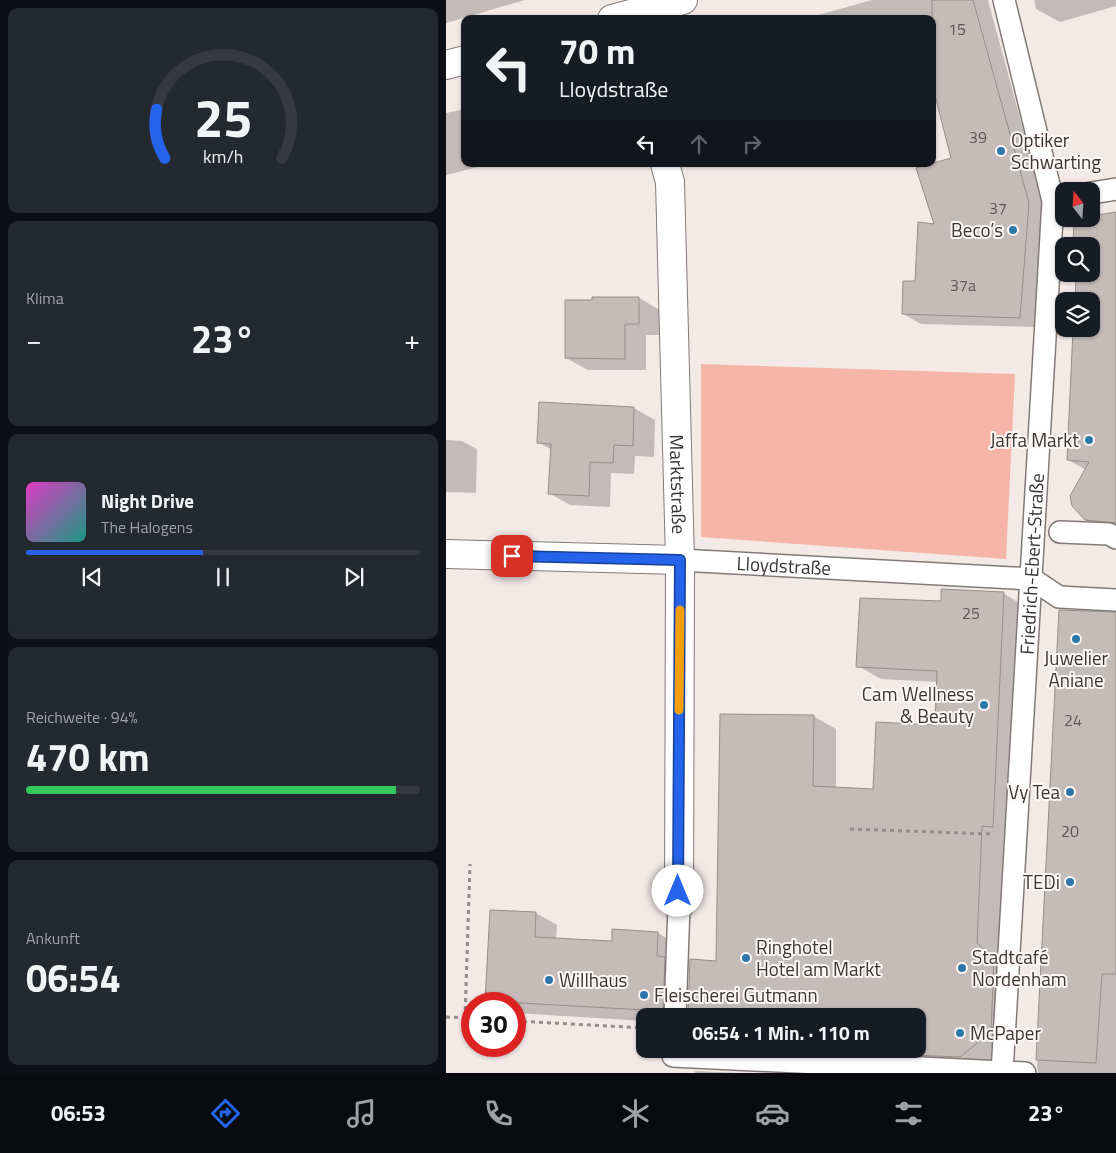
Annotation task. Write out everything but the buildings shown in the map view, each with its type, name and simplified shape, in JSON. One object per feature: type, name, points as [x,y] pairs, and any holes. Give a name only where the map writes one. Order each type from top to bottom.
[{"type":"street","points":[[624,13],[683,0]]},
{"type":"street","name":"Friedrich-Ebert-Straße","points":[[1002,1072],[1053,202],[1004,0]]},
{"type":"street","points":[[446,65],[461,61]]},
{"type":"street","name":"Marktstraße","points":[[666,167],[670,182],[680,560],[678,906],[675,1008]]},
{"type":"street","points":[[1100,192],[1116,189]]},
{"type":"street","points":[[1060,532],[1109,534],[1116,538]]},
{"type":"street","name":"Lloydstraße","points":[[446,554],[680,560],[1032,579]]},
{"type":"street","points":[[1032,579],[1059,597],[1116,600]]},
{"type":"street","points":[[673,1059],[1025,1073]]},
{"type":"path","points":[[850,829],[1016,834]]},
{"type":"path","points":[[465,992],[470,864]]},
{"type":"path","points":[[446,1017],[461,1018]]},
{"type":"path","points":[[526,1022],[636,1028]]},
{"type":"shaded area","points":[[701,364],[1015,374],[1006,559],[701,537]]},
{"type":"slow traffic","points":[[679,710],[680,610]]},
{"type":"place","name":"Optiker Schwarting","points":[[1001,151]]},
{"type":"place","name":"Beco’s","points":[[1013,230]]},
{"type":"place","name":"Jaffa Markt","points":[[1089,440]]},
{"type":"place","name":"Juwelier Aniane","points":[[1076,639]]},
{"type":"place","name":"Cam Wellness & Beauty","points":[[984,705]]},
{"type":"place","name":"Vy Tea","points":[[1070,792]]},
{"type":"place","name":"TEDi","points":[[1070,882]]},
{"type":"place","name":"Ringhotel Hotel am Markt","points":[[746,958]]},
{"type":"place","name":"Stadtcafé Nordenham","points":[[962,968]]},
{"type":"place","name":"Willhaus","points":[[549,980]]},
{"type":"place","name":"Fleischerei Gutmann","points":[[644,995]]},
{"type":"place","name":"McPaper","points":[[960,1033]]},
{"type":"route","points":[[512,556],[680,560],[678,891]]}]
